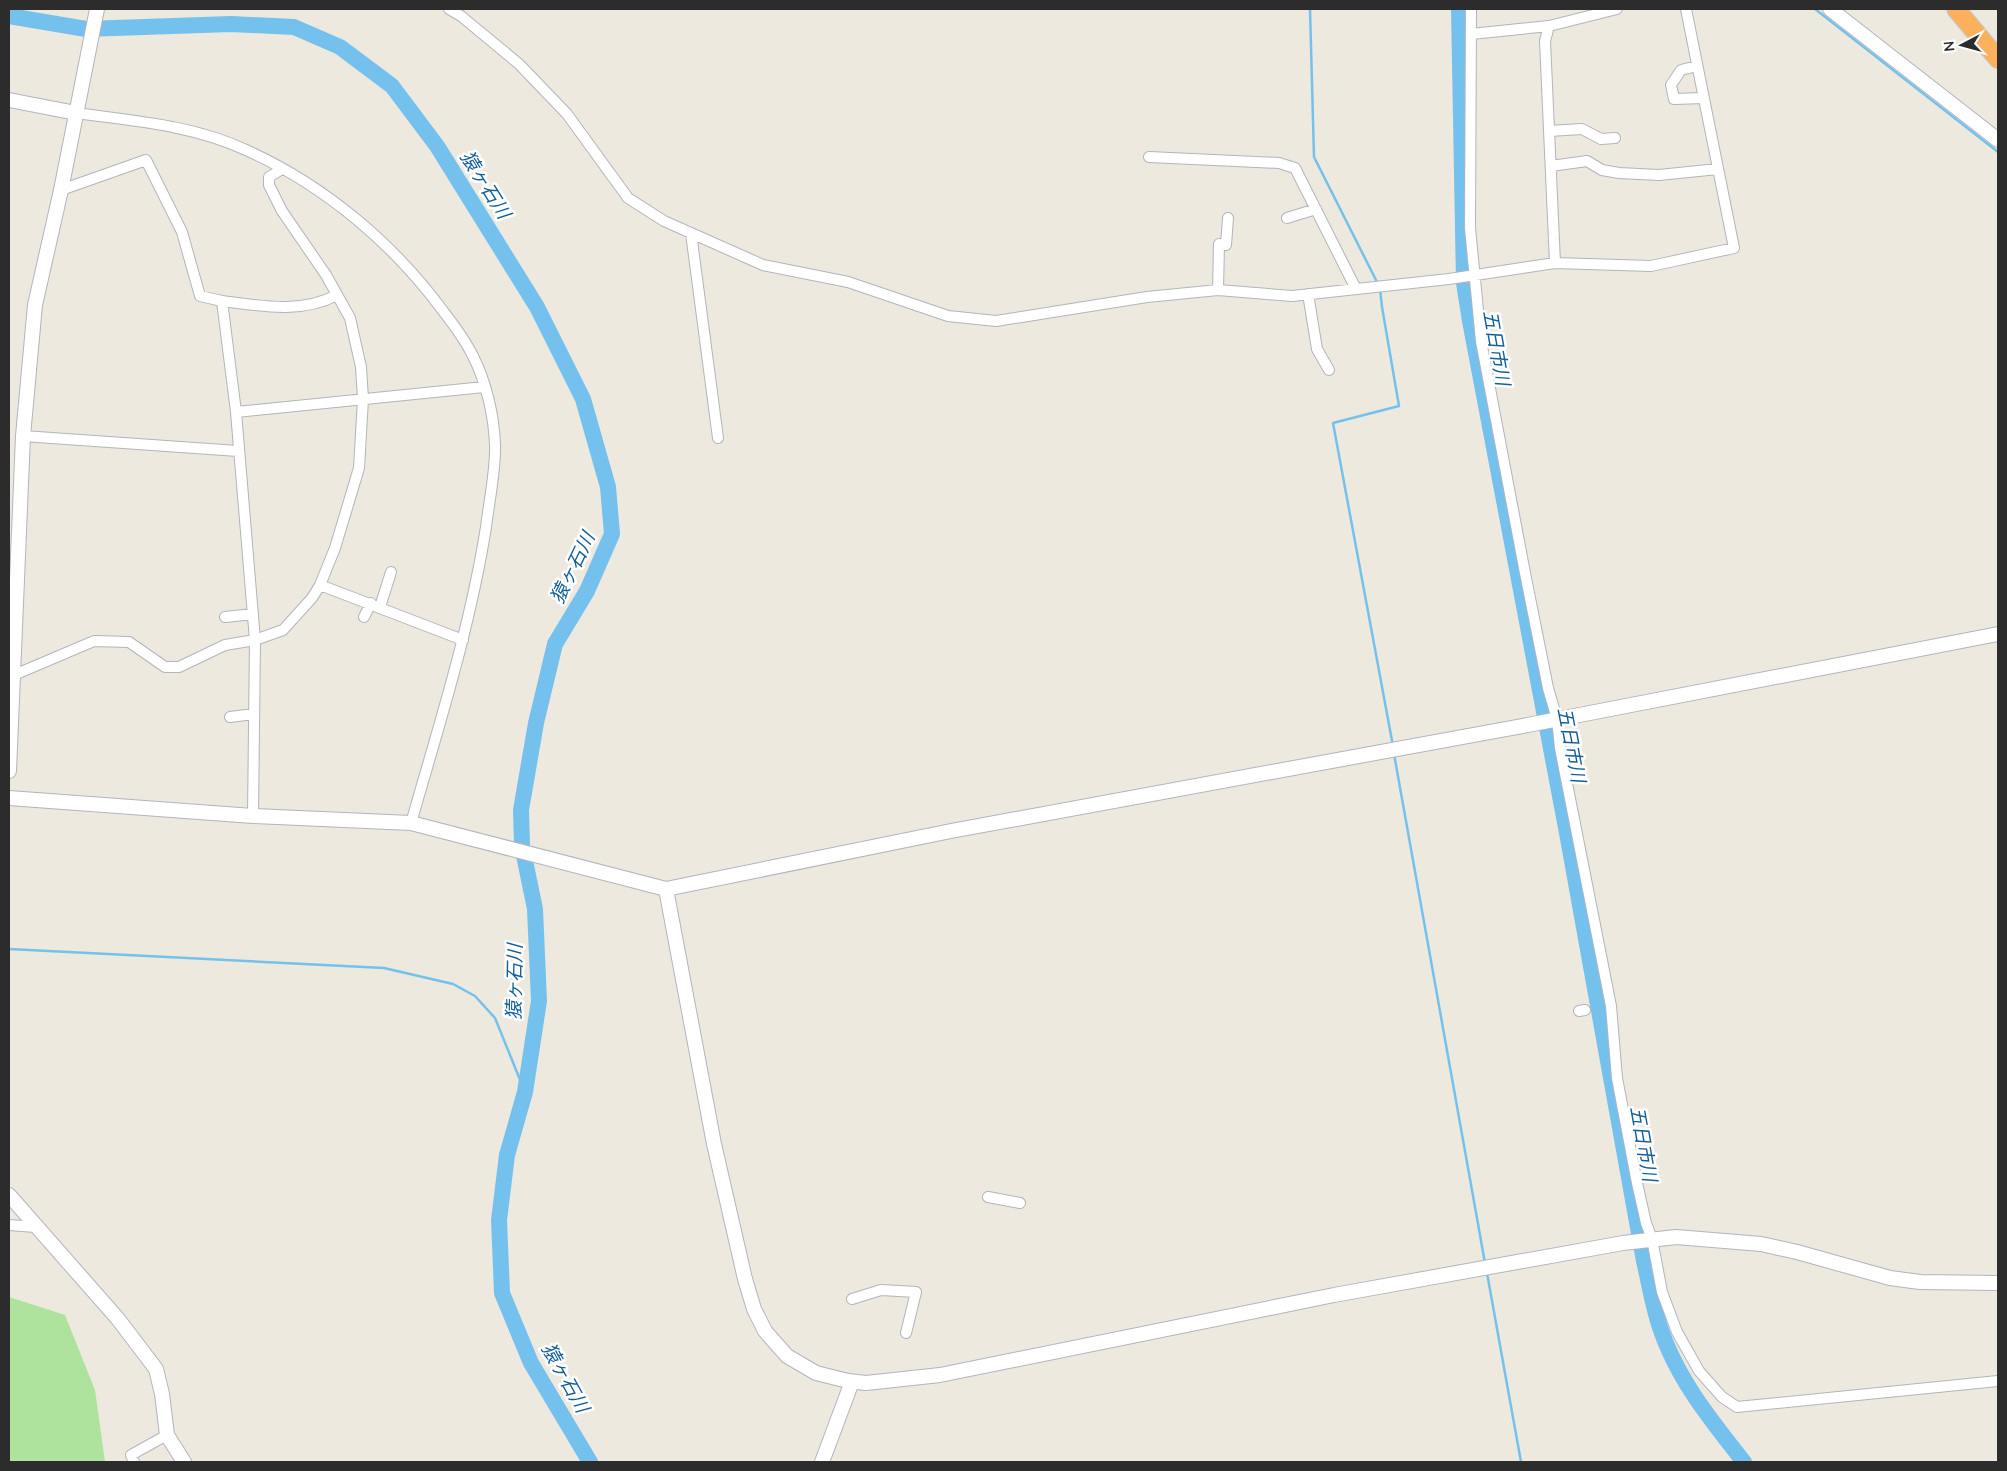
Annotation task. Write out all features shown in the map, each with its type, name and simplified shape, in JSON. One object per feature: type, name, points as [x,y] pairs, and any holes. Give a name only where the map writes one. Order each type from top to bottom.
[{"type":"highway","points":[[1956,9],[1998,59]]},
{"type":"street","points":[[9,771],[23,436],[35,305],[61,190],[97,9]]},
{"type":"street","points":[[449,9],[461,16],[519,64],[567,114],[628,198],[664,221],[763,266],[848,282],[948,316],[996,321],[1147,298],[1218,290],[1292,296],[1449,279],[1555,262],[1651,266],[1734,248],[1686,9]]},
{"type":"street","points":[[1471,9],[1470,228],[1481,342],[1611,1006],[1617,1078],[1637,1183],[1662,1292],[1677,1332],[1698,1371],[1722,1397],[1738,1408],[1998,1381]]},
{"type":"street","points":[[1471,34],[1549,26],[1617,9]]},
{"type":"street","points":[[1830,9],[1998,140]]},
{"type":"street","points":[[1549,26],[1545,41],[1555,262]]},
{"type":"street","points":[[1697,66],[1681,70],[1671,86],[1674,99],[1704,98]]},
{"type":"street","points":[[10,103],[77,108],[186,128],[246,150],[325,196],[396,254],[428,291],[460,333],[474,357],[490,406],[495,446],[489,504],[478,578],[463,640],[411,823]]},
{"type":"street","points":[[1549,131],[1582,129],[1601,139],[1615,138]]},
{"type":"street","points":[[1149,157],[1279,163],[1295,168],[1356,289]]},
{"type":"street","points":[[61,190],[146,160],[182,232],[200,296],[222,301],[278,308],[323,303],[338,296]]},
{"type":"street","points":[[1551,166],[1587,161],[1602,170],[1619,173],[1659,175],[1718,169]]},
{"type":"street","points":[[14,675],[94,641],[129,642],[165,666],[179,667],[225,645],[255,640],[283,630],[312,598],[320,585],[335,548],[360,468],[363,399],[361,367],[350,318],[338,296],[282,211],[269,185],[270,177],[282,170]]},
{"type":"street","points":[[1287,218],[1316,209]]},
{"type":"street","points":[[1218,290],[1219,244],[1226,245],[1228,218]]},
{"type":"street","points":[[691,233],[718,438]]},
{"type":"street","points":[[1308,294],[1317,349],[1329,370]]},
{"type":"street","points":[[222,301],[236,412],[255,640],[253,816]]},
{"type":"street","points":[[236,412],[484,387]]},
{"type":"street","points":[[23,436],[238,451]]},
{"type":"street","points":[[364,617],[376,605],[391,572]]},
{"type":"street","points":[[320,585],[463,640]]},
{"type":"street","points":[[225,617],[253,614]]},
{"type":"street","points":[[9,798],[253,816],[411,823],[666,889],[951,831],[1533,724],[1998,634]]},
{"type":"street","points":[[230,717],[254,714]]},
{"type":"street","points":[[666,889],[714,1144],[745,1279],[754,1309],[765,1330],[787,1356],[816,1373],[848,1381],[866,1383],[940,1375],[1334,1294],[1623,1243],[1676,1237],[1761,1244],[1890,1278],[1920,1282],[1998,1283]]},
{"type":"street","points":[[9,1195],[118,1319],[156,1369],[162,1394],[167,1435],[184,1462]]},
{"type":"street","points":[[988,1197],[1020,1203]]},
{"type":"street","points":[[9,1225],[36,1227]]},
{"type":"street","points":[[852,1299],[881,1290],[916,1292],[906,1333]]},
{"type":"street","points":[[823,1457],[850,1387],[848,1381]]},
{"type":"street","points":[[134,1462],[131,1455],[167,1435]]},
{"type":"green space","points":[[9,1297],[65,1315],[95,1390],[105,1462],[9,1462]]},
{"type":"waterway","points":[[1310,9],[1314,157],[1378,284]]},
{"type":"waterway","name":"五日市川","points":[[1459,9],[1464,283],[1567,833],[1644,1261],[1656,1314],[1671,1355],[1704,1410],[1744,1462]]},
{"type":"waterway","points":[[1815,9],[1998,152]]},
{"type":"waterway","name":"猿ヶ石川","points":[[9,16],[86,29],[231,24],[294,27],[340,47],[392,86],[437,146],[537,307],[583,399],[608,487],[612,534],[587,591],[555,644],[536,723],[521,810],[522,846],[535,909],[539,1001],[525,1092],[507,1155],[499,1220],[502,1293],[531,1363],[590,1462]]},
{"type":"waterway","points":[[1380,289],[1399,406],[1333,423],[1393,746]]},
{"type":"waterway","points":[[1394,754],[1485,1263]]},
{"type":"waterway","points":[[9,949],[384,968],[453,984],[475,996],[495,1018],[525,1092]]},
{"type":"waterway","points":[[1487,1273],[1521,1462]]}]
